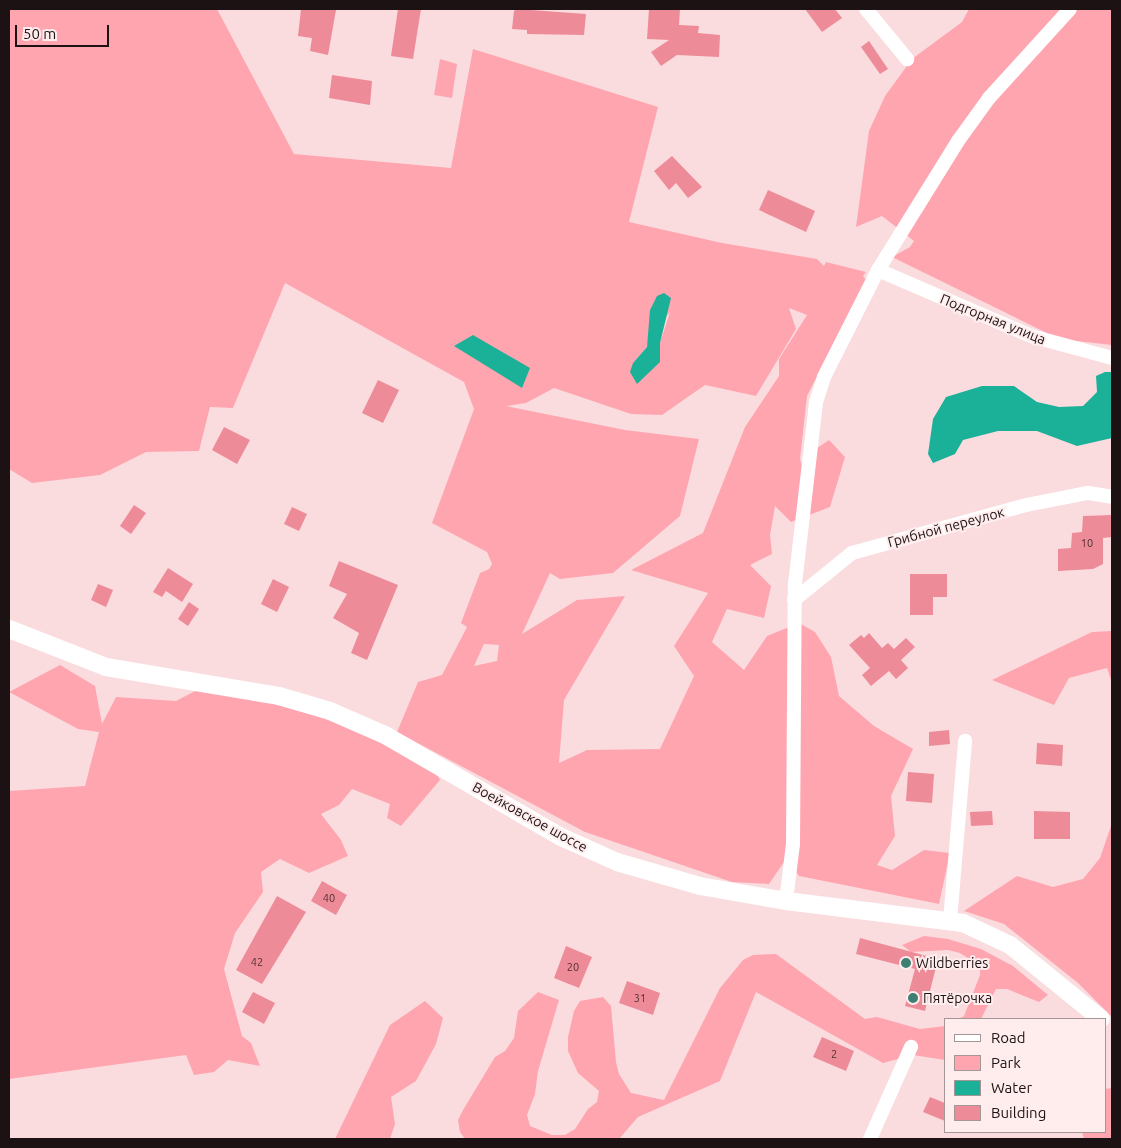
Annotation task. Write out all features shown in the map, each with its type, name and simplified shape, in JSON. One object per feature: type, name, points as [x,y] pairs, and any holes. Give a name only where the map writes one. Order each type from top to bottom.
[{"type":"street","points":[[866,9],[907,59]]},
{"type":"street","points":[[786,902],[794,844],[794,600],[816,402],[824,377],[878,270],[989,98],[1070,9]]},
{"type":"street","name":"Подгорная улица","points":[[878,270],[1031,336],[1112,358]]},
{"type":"street","name":"Грибной переулок","points":[[794,600],[852,553],[1026,505],[1088,493],[1112,497]]},
{"type":"street","name":"Воейковское шоссе","points":[[9,629],[71,656],[106,667],[279,696],[330,711],[385,735],[558,836],[617,862],[700,886],[786,902],[962,923],[1010,945],[1100,1018]]},
{"type":"street","points":[[950,921],[965,741]]},
{"type":"street","points":[[870,1139],[911,1047]]},
{"type":"green space","points":[[9,9],[217,9],[294,154],[451,168],[473,49],[658,107],[629,222],[722,243],[817,259],[824,266],[826,262],[866,272],[863,276],[866,280],[807,396],[800,459],[803,470],[807,455],[829,440],[845,457],[830,507],[791,522],[775,506],[770,535],[772,554],[750,565],[771,586],[764,618],[727,609],[712,642],[744,670],[767,636],[799,623],[815,632],[831,657],[839,696],[874,726],[913,749],[891,796],[895,836],[877,865],[892,870],[924,850],[950,853],[939,904],[799,876],[786,859],[769,884],[732,882],[585,832],[397,732],[418,682],[442,675],[467,627],[461,623],[480,573],[489,569],[492,564],[487,552],[432,523],[474,409],[464,382],[285,283],[233,408],[210,407],[199,451],[146,452],[100,475],[32,483],[9,469]],"holes":[[[789,308],[807,315],[779,359],[779,376],[745,427],[703,533],[631,570],[708,593],[674,646],[694,676],[660,749],[587,750],[559,763],[564,700],[625,596],[577,600],[522,634],[550,573],[560,579],[613,573],[680,516],[699,439],[625,430],[506,406],[526,403],[554,388],[631,414],[662,415],[705,385],[756,396],[796,329]],[[670,312],[660,343],[660,362],[633,363],[647,347],[649,337]],[[484,644],[499,645],[497,661],[474,666]]]},
{"type":"green space","points":[[969,9],[1112,9],[1112,345],[1059,339],[892,257],[910,247],[914,241],[882,216],[856,227],[869,131],[885,96],[912,59],[962,22]]},
{"type":"green space","points":[[440,59],[457,64],[452,98],[434,95]]},
{"type":"green space","points":[[1112,631],[1112,683],[1107,668],[1069,678],[1054,705],[992,680],[1092,632]]},
{"type":"green space","points":[[60,665],[95,686],[102,724],[116,697],[176,701],[197,690],[267,700],[359,728],[435,771],[440,780],[401,826],[387,818],[390,804],[352,789],[339,805],[321,814],[341,840],[348,856],[309,873],[280,859],[261,872],[263,892],[235,933],[224,969],[242,1036],[251,1043],[260,1066],[228,1060],[214,1072],[194,1075],[186,1055],[9,1079],[9,791],[85,786],[99,732],[78,729],[9,692]]},
{"type":"green space","points":[[1112,823],[1112,1017],[1078,983],[1004,924],[964,911],[1017,876],[1053,887],[1083,879],[1100,858]]},
{"type":"green space","points":[[924,936],[948,939],[981,949],[1013,966],[1048,995],[1039,1002],[1007,989],[996,989],[982,1018],[961,1018],[964,1016],[980,975],[980,966],[960,953],[948,950],[911,952],[902,945]]},
{"type":"green space","points":[[776,954],[865,1019],[877,1017],[920,1029],[944,1026],[944,1060],[913,1055],[883,1063],[756,992],[720,1081],[638,1117],[619,1139],[465,1139],[460,1132],[458,1120],[463,1110],[495,1057],[505,1051],[514,1038],[518,1011],[538,992],[559,1000],[538,1071],[535,1094],[527,1115],[530,1126],[552,1135],[565,1135],[575,1129],[588,1109],[597,1102],[599,1091],[578,1073],[568,1051],[568,1037],[574,1011],[580,1001],[603,997],[611,1006],[616,1062],[619,1074],[631,1093],[664,1100],[720,988],[743,960],[753,955]]},
{"type":"green space","points":[[425,1001],[443,1018],[436,1044],[416,1081],[391,1097],[395,1124],[390,1139],[335,1139],[390,1025]]},
{"type":"green space","points":[[1112,1088],[1112,1139],[1084,1139],[1082,1133],[1106,1133],[1106,1089]]},
{"type":"water","points":[[664,293],[671,298],[660,343],[660,362],[637,384],[630,372],[633,363],[647,347],[650,310],[657,296]]},
{"type":"water","points":[[473,335],[530,368],[522,388],[454,346]]},
{"type":"water","points":[[1105,372],[1112,372],[1112,438],[1077,446],[1037,431],[998,431],[963,440],[955,454],[933,463],[928,454],[933,419],[946,397],[982,386],[1014,386],[1037,402],[1059,407],[1083,406],[1097,392],[1096,376]]},
{"type":"building","points":[[301,9],[336,10],[328,55],[310,51],[312,38],[298,36]]},
{"type":"building","points":[[398,9],[421,9],[413,59],[391,56]]},
{"type":"building","points":[[517,9],[586,14],[584,35],[527,34],[527,30],[512,29],[514,11]]},
{"type":"building","points":[[649,9],[680,9],[679,25],[699,26],[698,33],[720,35],[719,57],[677,55],[661,66],[651,52],[669,40],[647,39]]},
{"type":"building","points":[[805,9],[835,9],[842,18],[822,32]]},
{"type":"building","points":[[869,41],[888,69],[880,74],[861,47]]},
{"type":"building","points":[[332,75],[372,81],[370,105],[329,98]]},
{"type":"building","points":[[672,156],[702,187],[688,198],[676,183],[669,190],[654,171]]},
{"type":"building","points":[[768,190],[815,211],[806,232],[759,210]]},
{"type":"building","points":[[378,380],[399,390],[383,423],[362,413]]},
{"type":"building","points":[[224,427],[250,440],[237,464],[212,450]]},
{"type":"building","points":[[134,505],[146,513],[131,534],[120,526]]},
{"type":"building","points":[[292,507],[307,514],[299,531],[284,524]]},
{"type":"building","points":[[1112,515],[1112,537],[1103,538],[1103,564],[1093,569],[1058,571],[1058,549],[1071,548],[1072,533],[1082,532],[1083,516]]},
{"type":"building","points":[[339,561],[398,585],[367,660],[351,653],[359,633],[333,618],[347,594],[329,586]]},
{"type":"building","points":[[168,568],[193,584],[182,602],[166,591],[162,597],[153,592]]},
{"type":"building","points":[[910,574],[947,574],[947,597],[933,597],[933,615],[910,615]]},
{"type":"building","points":[[273,579],[289,587],[277,612],[261,604]]},
{"type":"building","points":[[98,584],[113,590],[106,607],[91,600]]},
{"type":"building","points":[[189,602],[199,609],[188,626],[178,619]]},
{"type":"building","points":[[869,633],[882,648],[888,643],[894,649],[906,638],[915,647],[901,660],[908,668],[896,679],[889,671],[871,686],[862,675],[870,668],[849,645],[861,635],[864,638]]},
{"type":"building","points":[[949,730],[950,744],[929,746],[929,732]]},
{"type":"building","points":[[1037,743],[1063,745],[1062,766],[1036,764]]},
{"type":"building","points":[[908,772],[934,774],[932,803],[906,801]]},
{"type":"building","points":[[992,811],[993,825],[971,826],[970,812]]},
{"type":"building","points":[[1034,811],[1070,812],[1070,839],[1034,839]]},
{"type":"building","points":[[322,881],[347,895],[336,915],[311,901]]},
{"type":"building","points":[[277,896],[306,912],[262,984],[236,970]]},
{"type":"building","points":[[860,938],[938,959],[925,1011],[905,1006],[915,969],[856,954]]},
{"type":"building","points":[[566,946],[592,957],[579,988],[554,978]]},
{"type":"building","points":[[627,981],[660,993],[653,1015],[619,1003]]},
{"type":"building","points":[[253,992],[275,1003],[264,1024],[242,1012]]},
{"type":"building","points":[[822,1037],[854,1051],[846,1071],[813,1057]]},
{"type":"building","points":[[930,1097],[944,1103],[944,1121],[923,1112]]},
{"type":"place","name":"Wildberries","points":[[906,963]]},
{"type":"place","name":"Пятёрочка","points":[[913,998]]}]
